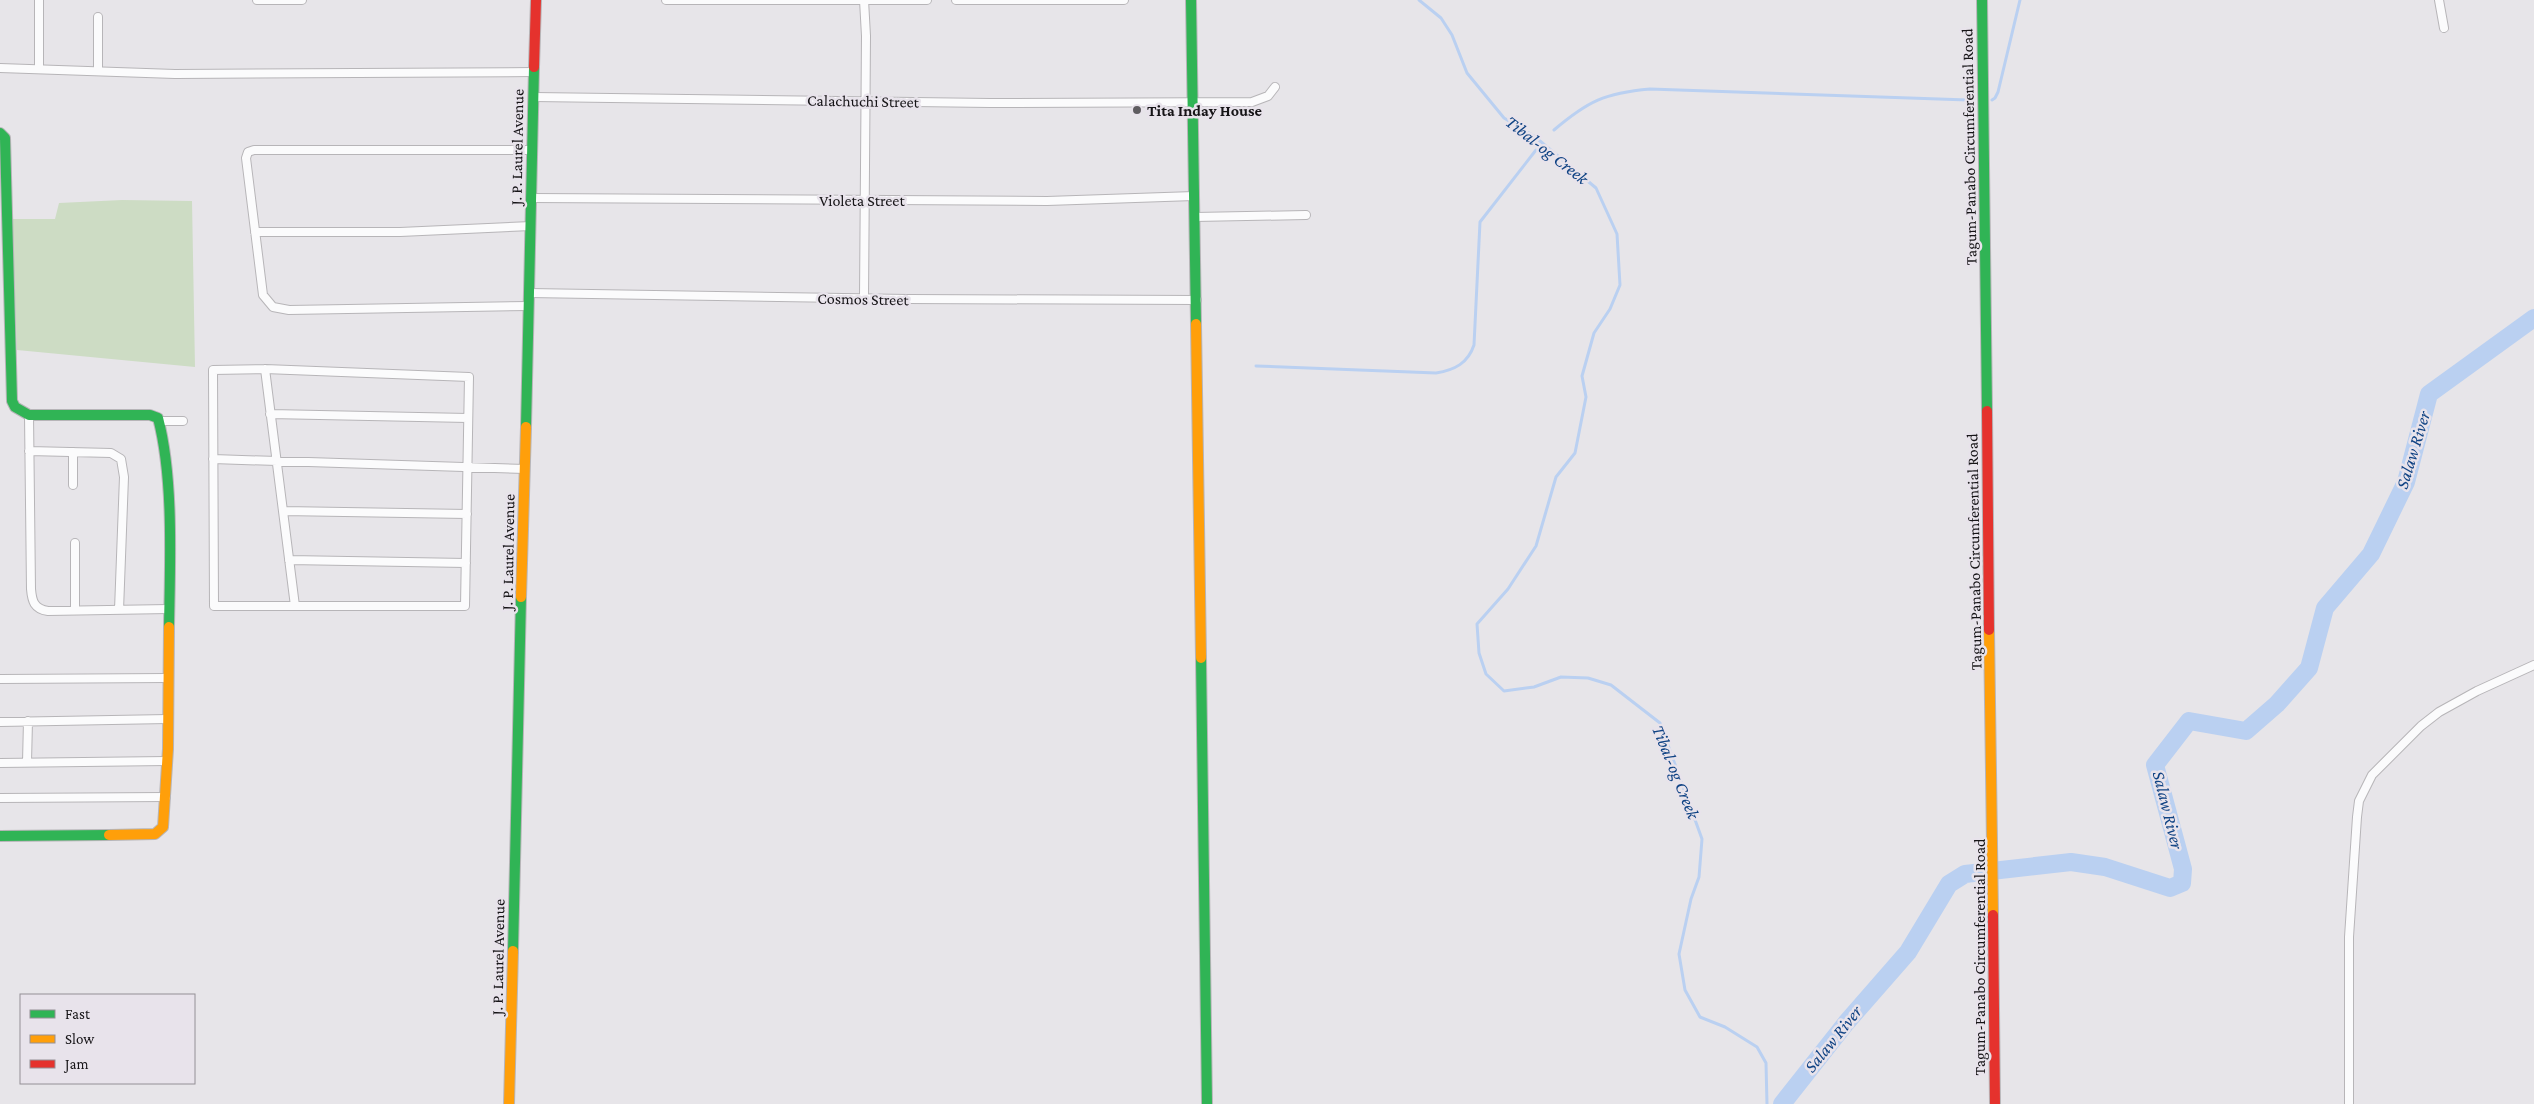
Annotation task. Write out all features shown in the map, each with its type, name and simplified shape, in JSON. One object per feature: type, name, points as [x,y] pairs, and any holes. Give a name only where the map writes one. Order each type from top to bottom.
[{"type":"street","points":[[39,0],[39,69]]},
{"type":"street","points":[[257,0],[302,0]]},
{"type":"street","name":"J. P. Laurel Avenue","points":[[509,1104],[536,0]]},
{"type":"street","points":[[666,0],[927,0]]},
{"type":"street","points":[[864,0],[866,200],[864,298]]},
{"type":"street","points":[[956,0],[1124,0]]},
{"type":"street","points":[[1191,0],[1207,1104]]},
{"type":"street","name":"Tagum-Panabo Circumferential Road","points":[[1982,0],[1994,850],[1995,1104]]},
{"type":"street","points":[[2439,0],[2444,28]]},
{"type":"street","points":[[98,17],[98,71]]},
{"type":"street","points":[[0,68],[175,74],[534,72]]},
{"type":"street","name":"Calachuchi Street","points":[[534,97],[865,101],[1252,102],[1268,96],[1275,87]]},
{"type":"street","points":[[0,133],[5,138],[3,170],[11,390],[15,407],[29,415],[150,415],[161,421],[183,421]]},
{"type":"street","points":[[529,306],[290,310],[273,308],[263,295],[246,158],[251,151],[532,150]]},
{"type":"street","name":"Violeta Street","points":[[531,198],[1047,201],[1194,196]]},
{"type":"street","points":[[1194,217],[1306,215]]},
{"type":"street","points":[[255,232],[400,232],[531,226]]},
{"type":"street","name":"Cosmos Street","points":[[529,293],[1196,300]]},
{"type":"street","points":[[265,369],[295,606]]},
{"type":"street","points":[[265,369],[469,377],[465,606],[214,606],[213,370],[265,369]]},
{"type":"street","points":[[270,414],[468,418]]},
{"type":"street","points":[[29,415],[32,600],[38,609],[169,609]]},
{"type":"street","points":[[0,836],[155,834],[163,828],[166,797],[168,719],[169,494],[161,421]]},
{"type":"street","points":[[30,452],[111,453],[121,459],[123,464],[120,610]]},
{"type":"street","points":[[73,452],[73,485]]},
{"type":"street","points":[[213,459],[525,469]]},
{"type":"street","points":[[283,511],[467,514]]},
{"type":"street","points":[[75,543],[76,610]]},
{"type":"street","points":[[289,560],[466,563]]},
{"type":"street","points":[[2349,1104],[2349,937],[2357,817],[2359,801],[2365,786],[2398,747],[2439,712],[2534,665]]},
{"type":"street","points":[[0,679],[168,678]]},
{"type":"street","points":[[0,722],[168,719]]},
{"type":"street","points":[[27,762],[28,721]]},
{"type":"street","points":[[0,763],[167,760]]},
{"type":"street","points":[[0,798],[166,797]]},
{"type":"green space","points":[[122,200],[192,201],[195,367],[17,350],[12,219],[55,219],[59,203]]},
{"type":"waterway","name":"Tibal-og Creek","points":[[1419,0],[1441,18],[1452,35],[1467,73],[1504,118],[1534,136],[1596,188],[1617,234],[1620,285],[1610,309],[1594,333],[1582,376],[1586,397],[1575,453],[1556,477],[1536,546],[1508,589],[1477,624],[1479,653],[1486,674],[1504,691],[1534,687],[1561,677],[1588,678],[1611,685],[1660,723],[1702,839],[1699,877],[1691,899],[1679,954],[1685,990],[1700,1017],[1725,1027],[1757,1047],[1766,1063],[1767,1104]]},
{"type":"waterway","points":[[1992,100],[1998,92],[2020,0]]},
{"type":"waterway","points":[[1554,130],[1587,105],[1598,100],[1621,93],[1650,89],[1968,100]]},
{"type":"waterway","points":[[1256,366],[1436,373],[1460,365],[1468,357],[1474,345],[1480,222],[1536,150]]},
{"type":"waterway","name":"Salaw River","points":[[1782,1104],[1846,1023],[1908,952],[1949,884],[1965,874],[2071,862],[2105,867],[2170,888],[2182,883],[2183,869],[2155,765],[2189,721],[2246,731],[2277,704],[2309,668],[2325,608],[2371,554],[2406,482],[2429,394],[2534,318]]},
{"type":"traffic: fast","points":[[1191,0],[1196,324]]},
{"type":"traffic: fast","points":[[1982,0],[1987,411]]},
{"type":"traffic: fast","points":[[526,427],[534,67]]},
{"type":"traffic: fast","points":[[0,133],[5,138],[12,401],[15,407],[29,415],[150,415],[158,418],[167,468],[169,494],[169,627]]},
{"type":"traffic: fast","points":[[513,951],[521,597]]},
{"type":"traffic: fast","points":[[1201,658],[1207,1104]]},
{"type":"traffic: fast","points":[[0,836],[109,835]]},
{"type":"traffic: slow","points":[[1196,324],[1201,658]]},
{"type":"traffic: slow","points":[[521,597],[526,427]]},
{"type":"traffic: slow","points":[[109,835],[155,834],[163,827],[168,749],[169,627]]},
{"type":"traffic: slow","points":[[1989,630],[1993,915]]},
{"type":"traffic: slow","points":[[509,1104],[513,951]]},
{"type":"traffic: jam","points":[[534,67],[536,0]]},
{"type":"traffic: jam","points":[[1987,411],[1989,630]]},
{"type":"traffic: jam","points":[[1993,915],[1995,1104]]},
{"type":"place","name":"Tita Inday House","points":[[1137,110]]}]
